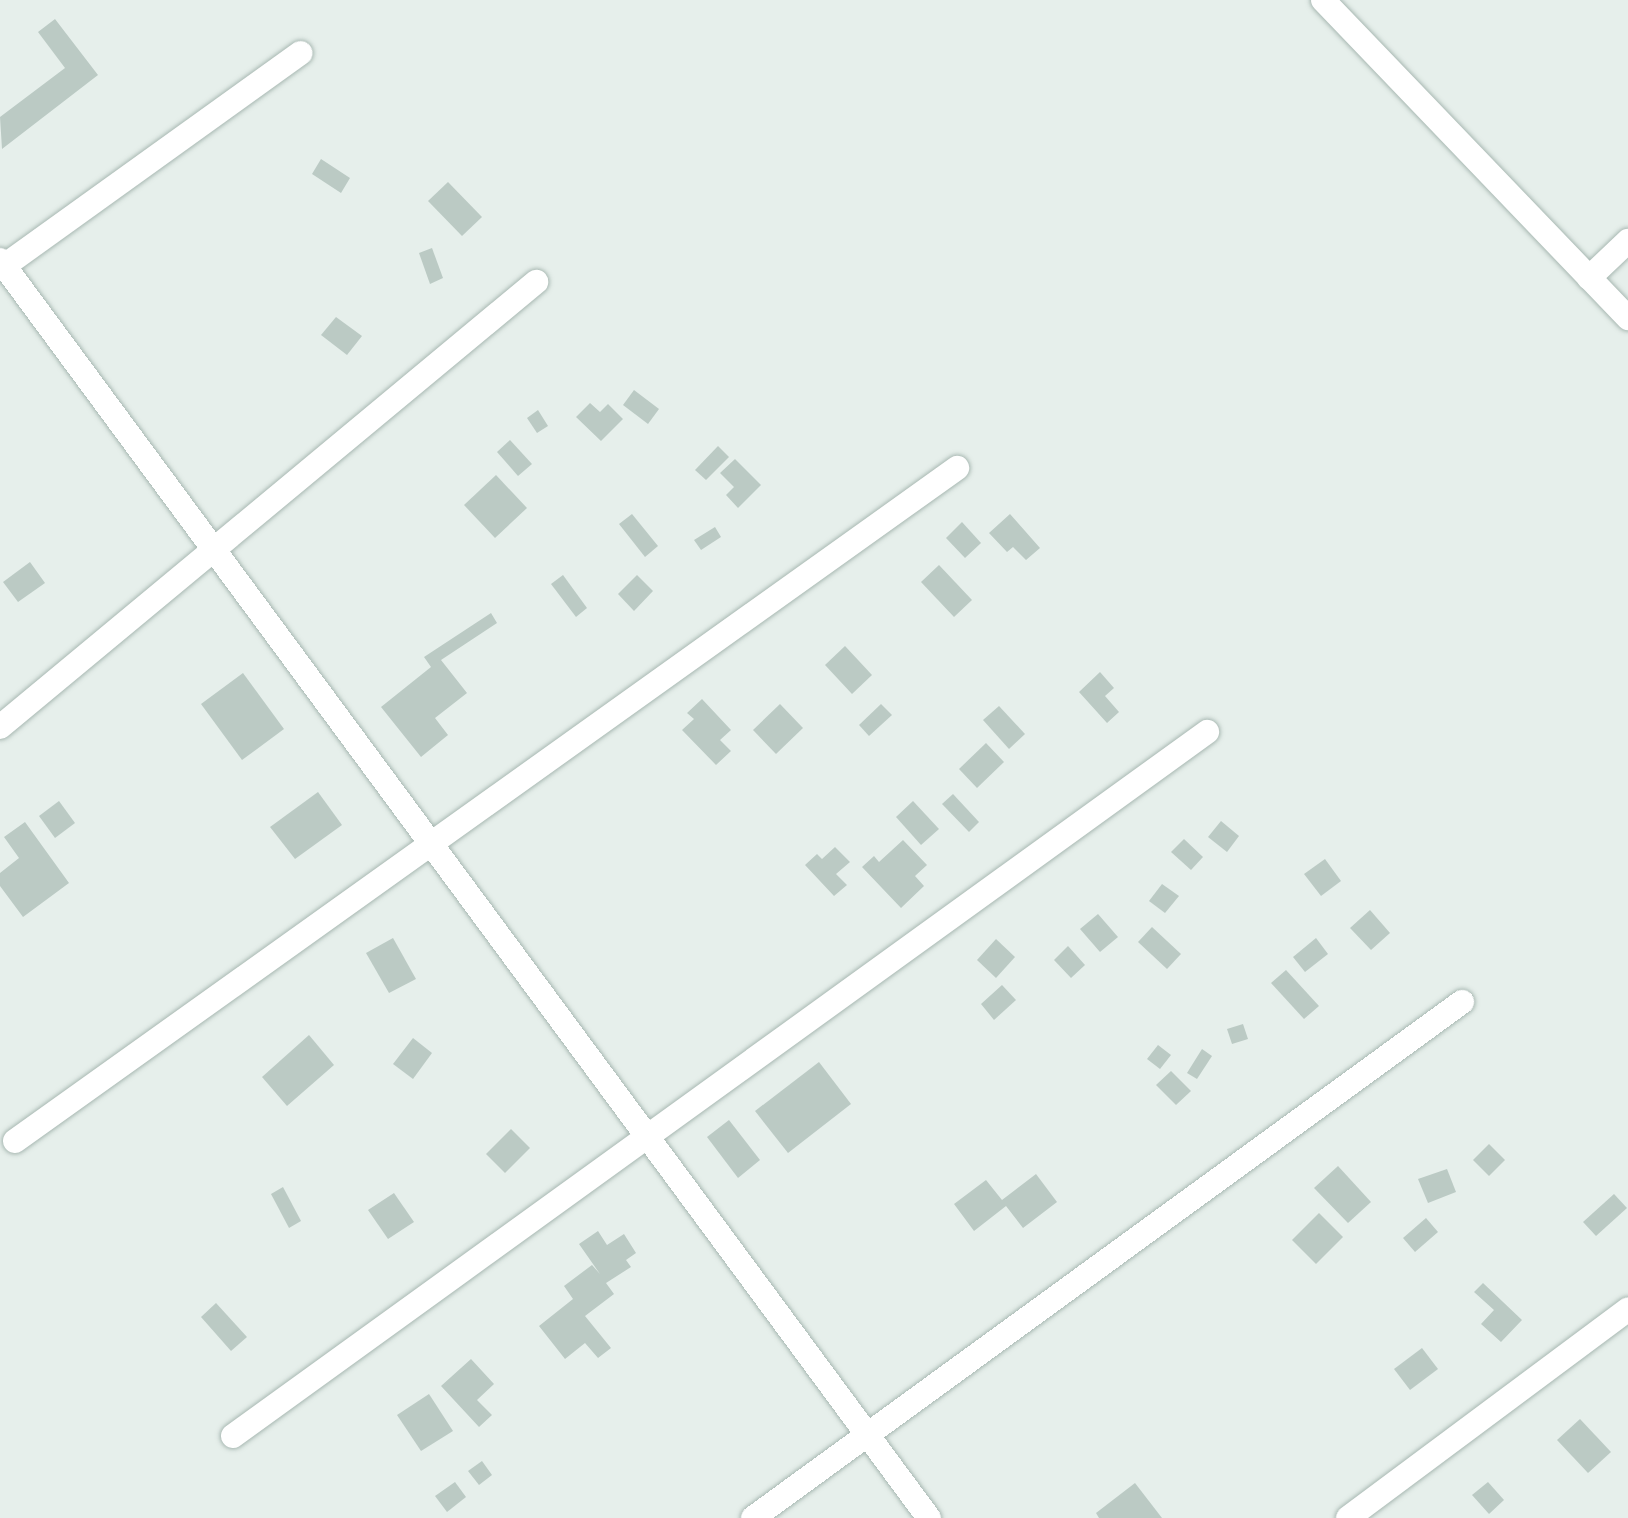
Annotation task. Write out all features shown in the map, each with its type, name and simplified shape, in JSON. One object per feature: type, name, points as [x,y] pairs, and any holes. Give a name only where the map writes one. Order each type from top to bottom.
[{"type":"street","points":[[1338,5],[1628,318]]},
{"type":"street","points":[[301,53],[1,265],[929,1518]]},
{"type":"street","points":[[1589,278],[1628,241]]},
{"type":"street","points":[[0,727],[536,282]]},
{"type":"street","points":[[15,1141],[957,468]]},
{"type":"street","points":[[233,1436],[1207,732]]},
{"type":"street","points":[[753,1518],[1462,1002]]},
{"type":"street","points":[[1348,1518],[1628,1309]]},
{"type":"building","points":[[55,19],[98,75],[2,149],[0,117],[65,68],[38,32]]},
{"type":"building","points":[[321,159],[350,178],[341,193],[312,174]]},
{"type":"building","points":[[448,182],[482,217],[462,236],[428,201]]},
{"type":"building","points":[[432,248],[443,278],[430,284],[419,253]]},
{"type":"building","points":[[336,317],[362,336],[347,355],[321,335]]},
{"type":"building","points":[[634,390],[659,409],[648,424],[623,405]]},
{"type":"building","points":[[590,403],[600,412],[608,404],[623,419],[601,441],[576,417]]},
{"type":"building","points":[[538,410],[548,426],[537,433],[527,418]]},
{"type":"building","points":[[510,440],[532,464],[518,476],[497,452]]},
{"type":"building","points":[[718,446],[729,457],[706,480],[695,470]]},
{"type":"building","points":[[735,459],[761,485],[738,508],[726,495],[734,487],[720,473]]},
{"type":"building","points":[[496,475],[527,508],[495,538],[464,505]]},
{"type":"building","points":[[632,514],[658,546],[645,557],[619,524]]},
{"type":"building","points":[[1010,514],[1040,548],[1026,560],[1013,547],[1007,552],[989,533]]},
{"type":"building","points":[[962,522],[981,543],[965,558],[946,538]]},
{"type":"building","points":[[715,527],[721,537],[701,550],[694,540]]},
{"type":"building","points":[[30,562],[45,583],[18,602],[3,582]]},
{"type":"building","points":[[939,565],[972,600],[954,617],[921,582]]},
{"type":"building","points":[[563,575],[587,608],[576,617],[551,584]]},
{"type":"building","points":[[637,575],[653,591],[634,611],[618,594]]},
{"type":"building","points":[[491,613],[497,623],[441,660],[467,693],[435,718],[448,735],[421,757],[381,707],[431,667],[424,657]]},
{"type":"building","points":[[845,646],[872,675],[852,694],[825,665]]},
{"type":"building","points":[[1100,672],[1114,688],[1105,696],[1119,712],[1107,723],[1079,692]]},
{"type":"building","points":[[243,673],[284,729],[242,760],[201,704]]},
{"type":"building","points":[[702,699],[731,730],[720,740],[731,751],[716,765],[682,730],[694,719],[687,713]]},
{"type":"building","points":[[780,704],[803,728],[776,754],[753,730]]},
{"type":"building","points":[[881,704],[892,715],[869,736],[859,725]]},
{"type":"building","points":[[999,706],[1025,734],[1009,749],[983,720]]},
{"type":"building","points":[[986,743],[1004,762],[977,788],[959,769]]},
{"type":"building","points":[[318,792],[342,825],[295,859],[270,827]]},
{"type":"building","points":[[953,794],[979,822],[969,832],[942,804]]},
{"type":"building","points":[[59,801],[75,823],[55,838],[39,816]]},
{"type":"building","points":[[913,801],[939,829],[921,845],[896,817]]},
{"type":"building","points":[[1221,821],[1239,836],[1227,852],[1208,837]]},
{"type":"building","points":[[25,822],[69,883],[23,917],[0,886],[0,873],[19,858],[4,837]]},
{"type":"building","points":[[1184,839],[1203,857],[1191,870],[1171,852]]},
{"type":"building","points":[[903,840],[927,865],[915,876],[924,886],[901,908],[862,867],[874,856],[879,862]]},
{"type":"building","points":[[835,847],[850,862],[836,874],[847,885],[834,896],[805,865],[817,854],[822,859]]},
{"type":"building","points":[[1325,859],[1341,881],[1321,896],[1304,874]]},
{"type":"building","points":[[1162,884],[1179,896],[1165,913],[1149,901]]},
{"type":"building","points":[[1370,910],[1390,933],[1371,950],[1350,928]]},
{"type":"building","points":[[1098,914],[1118,937],[1100,952],[1080,929]]},
{"type":"building","points":[[1152,927],[1181,954],[1167,969],[1138,942]]},
{"type":"building","points":[[393,938],[416,979],[389,993],[366,953]]},
{"type":"building","points":[[1316,938],[1328,954],[1305,972],[1293,957]]},
{"type":"building","points":[[996,939],[1015,957],[996,978],[977,960]]},
{"type":"building","points":[[1068,946],[1085,965],[1071,978],[1054,960]]},
{"type":"building","points":[[1286,970],[1319,1006],[1304,1019],[1271,983]]},
{"type":"building","points":[[1002,985],[1016,1000],[994,1020],[981,1004]]},
{"type":"building","points":[[1243,1024],[1248,1039],[1232,1044],[1227,1029]]},
{"type":"building","points":[[309,1035],[334,1065],[287,1106],[262,1077]]},
{"type":"building","points":[[413,1038],[432,1053],[413,1079],[393,1064]]},
{"type":"building","points":[[1158,1045],[1171,1055],[1160,1069],[1147,1059]]},
{"type":"building","points":[[1202,1049],[1212,1056],[1197,1079],[1187,1073]]},
{"type":"building","points":[[819,1062],[851,1104],[788,1153],[755,1111]]},
{"type":"building","points":[[1171,1071],[1191,1091],[1176,1105],[1156,1085]]},
{"type":"building","points":[[729,1120],[760,1160],[738,1178],[707,1137]]},
{"type":"building","points":[[511,1129],[530,1148],[505,1173],[486,1154]]},
{"type":"building","points":[[1489,1144],[1505,1160],[1489,1176],[1473,1160]]},
{"type":"building","points":[[1338,1166],[1371,1202],[1348,1223],[1314,1188]]},
{"type":"building","points":[[1447,1169],[1456,1192],[1428,1203],[1418,1179]]},
{"type":"building","points":[[1036,1174],[1057,1202],[1023,1228],[1006,1206],[974,1231],[954,1204],[986,1180],[1002,1200]]},
{"type":"building","points":[[283,1187],[301,1221],[289,1228],[271,1194]]},
{"type":"building","points":[[394,1193],[414,1222],[388,1239],[368,1210]]},
{"type":"building","points":[[1614,1194],[1627,1208],[1596,1236],[1583,1222]]},
{"type":"building","points":[[1319,1213],[1343,1237],[1316,1264],[1292,1240]]},
{"type":"building","points":[[1426,1218],[1438,1232],[1415,1252],[1403,1238]]},
{"type":"building","points":[[598,1231],[607,1245],[624,1234],[636,1253],[626,1260],[631,1267],[606,1283],[614,1294],[585,1316],[611,1348],[598,1358],[585,1343],[565,1359],[539,1326],[573,1299],[564,1286],[592,1265],[600,1274],[579,1244]]},
{"type":"building","points":[[1483,1283],[1522,1320],[1501,1342],[1481,1324],[1494,1310],[1474,1292]]},
{"type":"building","points":[[216,1303],[247,1337],[231,1351],[201,1317]]},
{"type":"building","points":[[1422,1348],[1438,1369],[1410,1390],[1394,1369]]},
{"type":"building","points":[[471,1359],[494,1384],[477,1400],[492,1415],[479,1427],[441,1386]]},
{"type":"building","points":[[429,1394],[453,1431],[421,1451],[397,1415]]},
{"type":"building","points":[[1580,1419],[1611,1452],[1588,1473],[1557,1440]]},
{"type":"building","points":[[482,1461],[492,1475],[479,1485],[468,1471]]},
{"type":"building","points":[[455,1482],[466,1497],[447,1512],[435,1496]]},
{"type":"building","points":[[1488,1482],[1504,1500],[1489,1514],[1472,1495]]},
{"type":"building","points":[[1135,1483],[1162,1518],[1099,1518],[1096,1513]]}]
